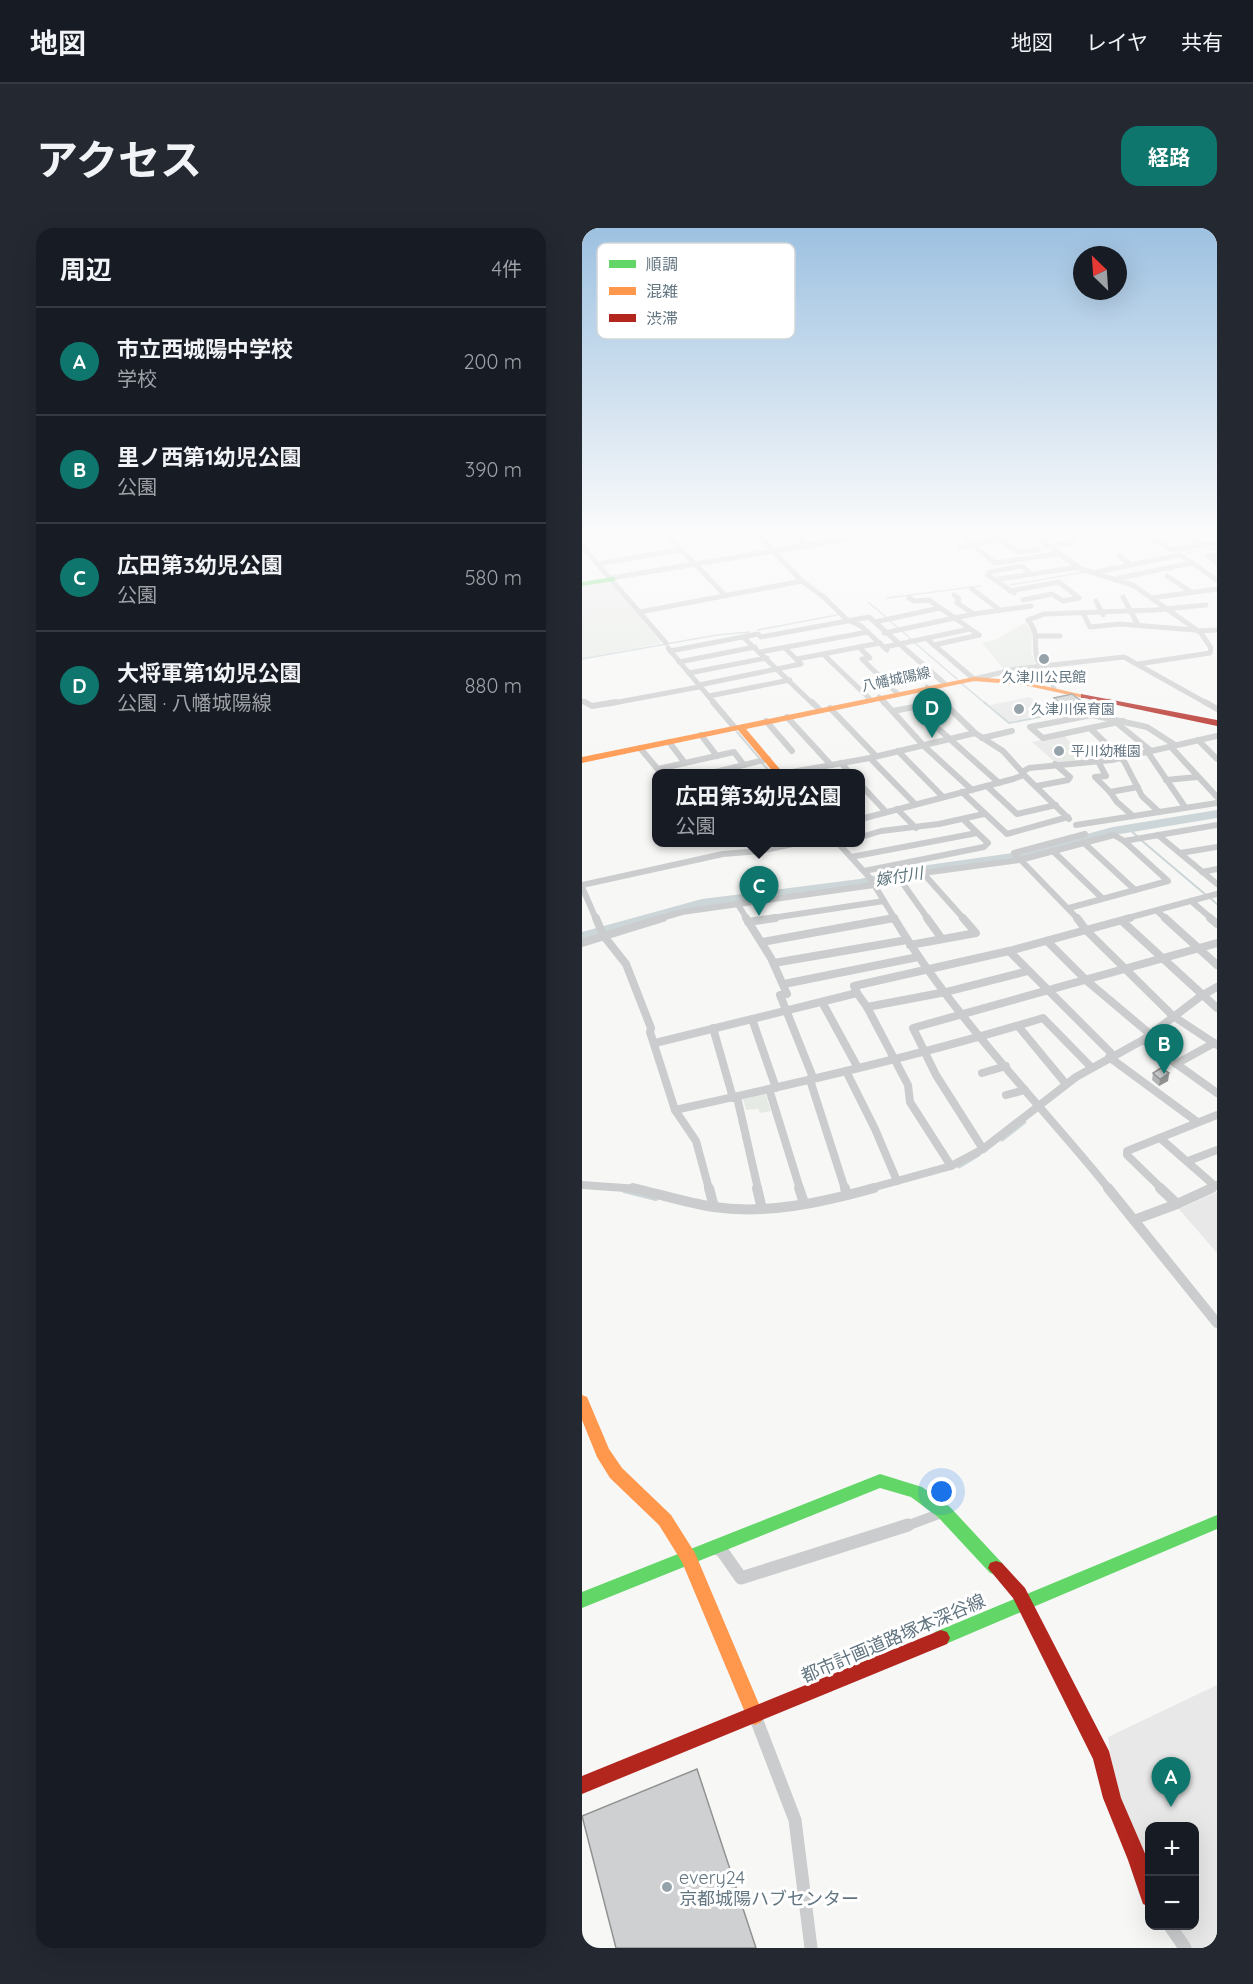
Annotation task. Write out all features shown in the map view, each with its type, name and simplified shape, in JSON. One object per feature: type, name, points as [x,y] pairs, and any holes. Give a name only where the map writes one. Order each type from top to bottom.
[{"type":"street","points":[[644,611],[640,612],[699,686],[776,769]]},
{"type":"street","points":[[838,611],[846,620],[870,634],[884,647]]},
{"type":"street","points":[[875,622],[925,611]]},
{"type":"street","points":[[934,645],[979,635],[945,611]]},
{"type":"street","points":[[970,611],[974,614]]},
{"type":"street","points":[[760,652],[888,633],[992,611]]},
{"type":"street","points":[[1040,611],[1044,614]]},
{"type":"street","points":[[1040,666],[1034,654],[1037,636],[1033,625],[1028,620],[1044,614],[1122,611]]},
{"type":"street","points":[[1130,611],[1138,625]]},
{"type":"street","points":[[1156,611],[1166,628]]},
{"type":"street","points":[[1138,664],[1210,653],[1211,648],[1197,630],[1169,611]]},
{"type":"street","points":[[1101,612],[1107,624]]},
{"type":"street","points":[[1083,613],[1090,627],[1107,624],[1217,630]]},
{"type":"street","points":[[668,646],[758,634],[761,637],[869,617],[945,684]]},
{"type":"street","points":[[797,659],[859,647],[884,647],[970,629]]},
{"type":"street","points":[[1037,636],[1060,636]]},
{"type":"street","points":[[743,637],[825,709],[873,757],[915,804]]},
{"type":"street","points":[[927,639],[974,679],[1040,666],[1121,657],[1138,664],[1217,709]]},
{"type":"street","points":[[679,662],[755,647]]},
{"type":"street","points":[[859,647],[870,658],[862,659],[898,694]]},
{"type":"street","points":[[582,701],[592,706],[607,705],[801,664],[784,648]]},
{"type":"street","points":[[822,654],[893,711],[924,746],[972,790]]},
{"type":"street","points":[[689,673],[766,658]]},
{"type":"street","points":[[1048,665],[1054,689]]},
{"type":"street","name":"八幡城陽線","points":[[582,760],[875,698],[898,694],[934,694],[945,684],[974,679],[1006,680],[1217,723]]},
{"type":"street","points":[[709,696],[790,680]]},
{"type":"street","points":[[934,694],[975,733],[1003,751],[1023,774],[1076,825],[1135,890]]},
{"type":"street","points":[[1092,715],[1109,701]]},
{"type":"street","points":[[893,711],[914,707],[999,783]]},
{"type":"street","points":[[1120,722],[1043,738],[1030,727],[1092,715],[1147,727],[1173,745],[1197,777],[1217,797]]},
{"type":"street","points":[[786,717],[831,765]]},
{"type":"street","points":[[766,721],[792,751]]},
{"type":"street","points":[[1120,722],[1149,751],[1185,807]]},
{"type":"street","points":[[1091,729],[1121,758],[1142,796],[1159,812]]},
{"type":"street","points":[[982,738],[1011,731]]},
{"type":"street","points":[[820,769],[975,733]]},
{"type":"street","points":[[701,735],[717,756]]},
{"type":"street","points":[[865,818],[999,783],[1023,774],[1029,768],[1121,758],[1217,736]]},
{"type":"street","points":[[1198,740],[1217,759]]},
{"type":"street","points":[[669,742],[686,763]]},
{"type":"street","points":[[640,748],[658,769]]},
{"type":"street","points":[[898,752],[943,797]]},
{"type":"street","points":[[666,769],[734,753],[744,765]]},
{"type":"street","points":[[728,769],[768,759]]},
{"type":"street","points":[[1098,761],[1106,776],[1095,777],[1133,816]]},
{"type":"street","points":[[841,763],[846,769]]},
{"type":"street","points":[[1037,786],[1068,780],[1070,777],[1055,764]]},
{"type":"street","points":[[1166,780],[1197,777]]},
{"type":"street","points":[[987,786],[1017,814],[1056,805]]},
{"type":"street","points":[[1110,792],[1138,787]]},
{"type":"street","points":[[865,789],[886,812]]},
{"type":"street","points":[[962,792],[1007,834],[1068,817]]},
{"type":"street","points":[[1076,825],[1217,803]]},
{"type":"street","points":[[897,809],[916,828]]},
{"type":"street","points":[[865,836],[984,814]]},
{"type":"street","points":[[864,871],[984,848],[988,843],[963,819]]},
{"type":"street","points":[[1124,841],[1217,825]]},
{"type":"street","points":[[851,857],[977,833]]},
{"type":"street","points":[[1017,856],[1086,838],[1114,835],[1124,841],[1168,881],[1069,908]]},
{"type":"street","points":[[1158,835],[1217,884]]},
{"type":"street","points":[[582,944],[603,935],[682,912],[1053,851],[1086,838]]},
{"type":"street","points":[[714,1207],[696,1141],[675,1110],[655,1043],[626,964],[597,926],[582,886],[723,854],[781,847]]},
{"type":"street","points":[[842,847],[872,882],[918,957],[930,969],[964,1016],[1217,1323]]},
{"type":"street","points":[[1180,853],[1217,847]]},
{"type":"street","points":[[1053,851],[1102,898]]},
{"type":"street","points":[[1017,856],[1069,908],[1086,930],[1173,1016],[1216,1044]]},
{"type":"street","points":[[1202,872],[1217,869]]},
{"type":"street","points":[[774,963],[976,933],[923,873]]},
{"type":"street","points":[[899,878],[942,939]]},
{"type":"street","points":[[951,1166],[910,1102],[908,1084],[854,986],[1009,951],[1217,894]]},
{"type":"street","points":[[748,922],[884,901]]},
{"type":"street","points":[[1191,901],[1217,924]]},
{"type":"street","points":[[737,903],[762,942],[784,984],[787,994],[780,995],[812,1075],[810,1080],[847,1195]]},
{"type":"street","points":[[1157,911],[1217,964]]},
{"type":"street","points":[[762,942],[894,918]]},
{"type":"street","points":[[1122,921],[1201,996],[1217,1008]]},
{"type":"street","points":[[1047,941],[1176,1064],[1215,1090]]},
{"type":"street","points":[[983,1149],[922,1051],[913,1028],[964,1016],[1217,943]]},
{"type":"street","points":[[1009,951],[1111,1056],[1196,1121]]},
{"type":"street","points":[[784,984],[918,957]]},
{"type":"street","points":[[867,1007],[946,992],[1028,971]]},
{"type":"street","points":[[582,1185],[630,1188],[714,1207],[762,1209],[847,1195],[951,1166],[983,1149],[1013,1128],[1039,1105],[1091,1067],[1147,1037],[1201,996],[1217,987]]},
{"type":"street","points":[[655,1043],[857,993]]},
{"type":"street","points":[[822,1002],[858,1068]]},
{"type":"street","points":[[675,1110],[810,1080],[981,1037],[1043,1018],[1091,1067]]},
{"type":"street","points":[[752,1019],[804,1203]]},
{"type":"street","points":[[1018,1026],[1066,1084]]},
{"type":"street","points":[[713,1029],[735,1097],[762,1209]]},
{"type":"street","points":[[1176,1064],[1216,1044]]},
{"type":"street","points":[[982,1073],[1006,1066]]},
{"type":"street","points":[[846,1071],[875,1129],[897,1181]]},
{"type":"street","points":[[1006,1095],[1025,1090]]},
{"type":"street","points":[[1177,1204],[1127,1155],[1127,1150],[1196,1121],[1217,1115]]},
{"type":"street","points":[[1134,1220],[1216,1186],[1160,1138]]},
{"type":"street","points":[[1188,1161],[1217,1150]]},
{"type":"street","points":[[582,1401],[586,1421],[616,1473],[665,1520],[689,1558],[795,1820],[811,1948]]},
{"type":"street","points":[[582,1600],[880,1481],[916,1492],[944,1512],[1015,1588],[1102,1757],[1112,1798],[1138,1860],[1145,1884]]},
{"type":"street","points":[[714,1547],[722,1551],[741,1578],[810,1555],[868,1540],[944,1512]]},
{"type":"street","name":"都市計画道路塚本深谷線","points":[[582,1785],[754,1716],[1217,1522]]},
{"type":"street","points":[[1173,1930],[1185,1948]]},
{"type":"shaded area","points":[[582,611],[635,611],[661,643],[582,658]]},
{"type":"shaded area","points":[[597,611],[635,611],[661,643],[582,659],[582,614]]},
{"type":"shaded area","points":[[1025,623],[1032,630],[1031,653],[1036,662],[1032,665],[1004,669],[982,643],[995,640]]},
{"type":"shaded area","name":"久津川保育園","points":[[1030,697],[1049,713],[1008,722],[990,705]]},
{"type":"shaded area","name":"平川幼稚園","points":[[1064,735],[1083,759],[1056,763],[1032,742]]},
{"type":"shaded area","points":[[1069,741],[1083,759],[1064,762],[1049,745]]},
{"type":"shaded area","points":[[765,1093],[771,1111],[760,1113],[758,1109],[746,1110],[743,1099]]},
{"type":"shaded area","points":[[1217,1192],[1217,1253],[1179,1209]]},
{"type":"shaded area","points":[[1217,1685],[1217,1948],[1189,1948],[1178,1930],[1199,1930],[1199,1822],[1145,1822],[1145,1861],[1115,1788],[1108,1737]]},
{"type":"building","points":[[1072,694],[1080,700],[1061,704],[1054,698]]},
{"type":"building","points":[[1161,1068],[1169,1073],[1160,1079],[1153,1073]]},
{"type":"building","name":"every24 京都城陽ハブセンター","points":[[697,1769],[756,1948],[616,1948],[582,1816]]},
{"type":"waterway","points":[[879,611],[886,617]]},
{"type":"waterway","points":[[758,630],[837,615]]},
{"type":"waterway","points":[[889,620],[899,629]]},
{"type":"waterway","points":[[902,631],[913,641]]},
{"type":"waterway","points":[[582,659],[717,635],[749,632]]},
{"type":"waterway","points":[[915,643],[957,679]]},
{"type":"waterway","points":[[961,683],[986,704]]},
{"type":"waterway","points":[[1084,704],[1090,699]]},
{"type":"waterway","points":[[984,702],[1009,723],[1076,710],[1086,702]]},
{"type":"waterway","points":[[737,732],[760,759]]},
{"type":"waterway","points":[[762,763],[767,769]]},
{"type":"waterway","name":"嫁付川","points":[[582,937],[610,927],[702,903],[860,883],[907,872],[1021,856],[1113,831],[1217,814]]},
{"type":"waterway","points":[[1128,828],[1137,836]]},
{"type":"waterway","points":[[1141,840],[1206,895]]},
{"type":"waterway","points":[[1209,897],[1217,904]]},
{"type":"waterway","points":[[1002,1140],[1025,1122]]},
{"type":"waterway","points":[[959,1167],[979,1155]]},
{"type":"waterway","points":[[624,1191],[656,1199]]},
{"type":"traffic: fast","points":[[582,1600],[880,1481],[916,1492],[944,1512],[996,1568]]},
{"type":"traffic: fast","points":[[941,1638],[1217,1522]]},
{"type":"traffic: slow","points":[[582,760],[974,679],[1023,683],[1084,696]]},
{"type":"traffic: slow","points":[[740,727],[776,769]]},
{"type":"traffic: slow","points":[[582,1401],[602,1452],[616,1473],[665,1520],[689,1558],[755,1716]]},
{"type":"traffic: jam","points":[[1084,696],[1217,723]]},
{"type":"traffic: jam","points":[[996,1568],[1019,1593],[1102,1757],[1112,1798],[1145,1882]]},
{"type":"traffic: jam","points":[[582,1785],[941,1638]]},
{"type":"place","name":"久津川公民館","points":[[1044,659]]},
{"type":"place","name":"久津川保育園","points":[[1019,709]]},
{"type":"place","name":"大将軍第1幼児公園","points":[[932,738]]},
{"type":"place","name":"平川幼稚園","points":[[1059,751]]},
{"type":"place","name":"広田第3幼児公園","points":[[759,916]]},
{"type":"place","name":"里ノ西第1幼児公園","points":[[1164,1074]]},
{"type":"place","name":"市立西城陽中学校","points":[[1171,1807]]},
{"type":"place","name":"every24 京都城陽ハブセンター","points":[[667,1887]]}]
